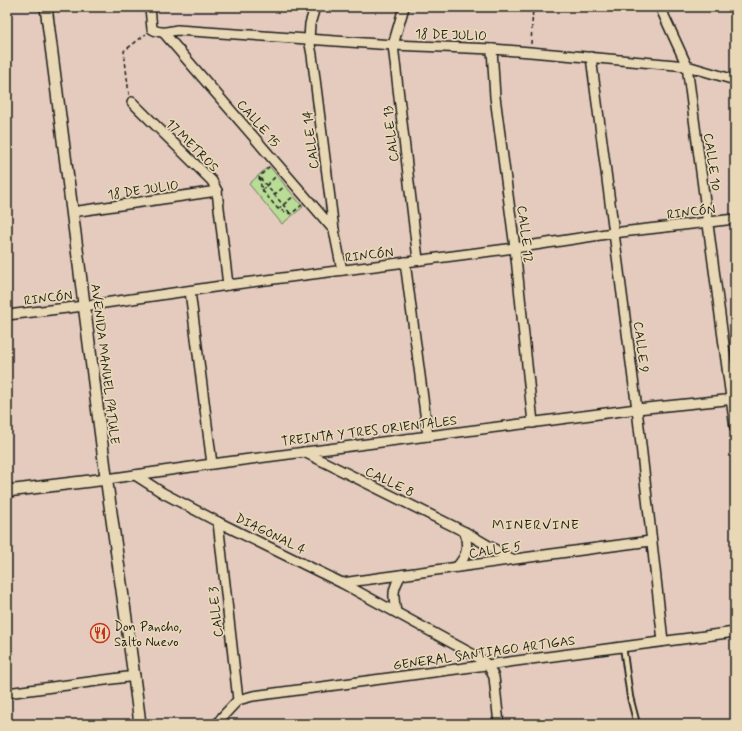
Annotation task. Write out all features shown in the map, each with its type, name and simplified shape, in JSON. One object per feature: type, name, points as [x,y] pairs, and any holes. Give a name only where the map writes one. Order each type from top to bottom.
[{"type":"street","name":"AVENIDA MANUEL PATULE","points":[[46,7],[140,724]]},
{"type":"street","points":[[150,7],[152,29],[157,32],[164,33]]},
{"type":"street","name":"CALLE 14","points":[[315,7],[310,24],[309,39],[334,230],[342,270]]},
{"type":"street","name":"CALLE 13","points":[[404,7],[393,45],[418,260]]},
{"type":"street","name":"CALLE 10","points":[[660,7],[687,66],[733,399],[735,428]]},
{"type":"street","name":"18 DE JULIO","points":[[164,33],[177,30],[393,45],[492,49],[591,57],[687,66],[735,80]]},
{"type":"street","name":"CALLE 15","points":[[164,33],[334,230]]},
{"type":"street","name":"CALLE 12","points":[[492,49],[495,97],[515,248],[533,423]]},
{"type":"street","name":"CALLE 9","points":[[591,57],[636,409],[663,641]]},
{"type":"street","name":"17 METROS","points":[[132,102],[212,181],[217,192],[228,285]]},
{"type":"street","name":"18 DE JULIO","points":[[72,212],[217,192]]},
{"type":"street","name":"RINCÓN","points":[[7,315],[515,248],[614,233],[735,219]]},
{"type":"street","points":[[405,262],[428,436]]},
{"type":"street","points":[[190,291],[212,464]]},
{"type":"street","name":"TREINTA Y TRES ORIENTALES","points":[[7,491],[636,409],[733,399]]},
{"type":"street","name":"CALLE 8","points":[[304,452],[465,532],[511,559]]},
{"type":"street","name":"DIAGONAL 4","points":[[135,475],[163,493],[218,522],[342,583],[396,612],[474,655],[488,665]]},
{"type":"street","name":"CALLE 3","points":[[218,522],[238,700]]},
{"type":"street","points":[[457,567],[465,558],[467,546],[465,532]]},
{"type":"street","name":"CALLE 5","points":[[342,583],[651,541]]},
{"type":"street","points":[[396,612],[393,596],[395,584],[401,575]]},
{"type":"street","name":"GENERAL SANTIAGO ARTIGAS","points":[[238,700],[253,696],[735,632]]},
{"type":"street","points":[[488,665],[494,677],[499,724]]},
{"type":"street","points":[[7,693],[134,676]]},
{"type":"street","points":[[216,724],[238,700]]},
{"type":"lane","points":[[623,646],[630,697],[637,724]]},
{"type":"path","points":[[530,52],[533,7]]},
{"type":"path","points":[[132,102],[129,96],[124,52],[152,29]]},
{"type":"path","points":[[259,177],[275,162]]},
{"type":"path","points":[[262,190],[282,170]]},
{"type":"path","points":[[259,177],[291,214]]},
{"type":"path","points":[[259,177],[262,190],[278,209],[291,214]]},
{"type":"path","points":[[274,195],[291,181]]},
{"type":"path","points":[[278,209],[300,191]]},
{"type":"path","points":[[291,214],[308,200]]},
{"type":"green space","points":[[269,166],[303,207],[282,224],[249,184]]},
{"type":"place","name":"Don Pancho, Salto Nuevo","points":[[100,633]]},
{"type":"district","name":"MINERVINE","points":[[536,524]]}]
